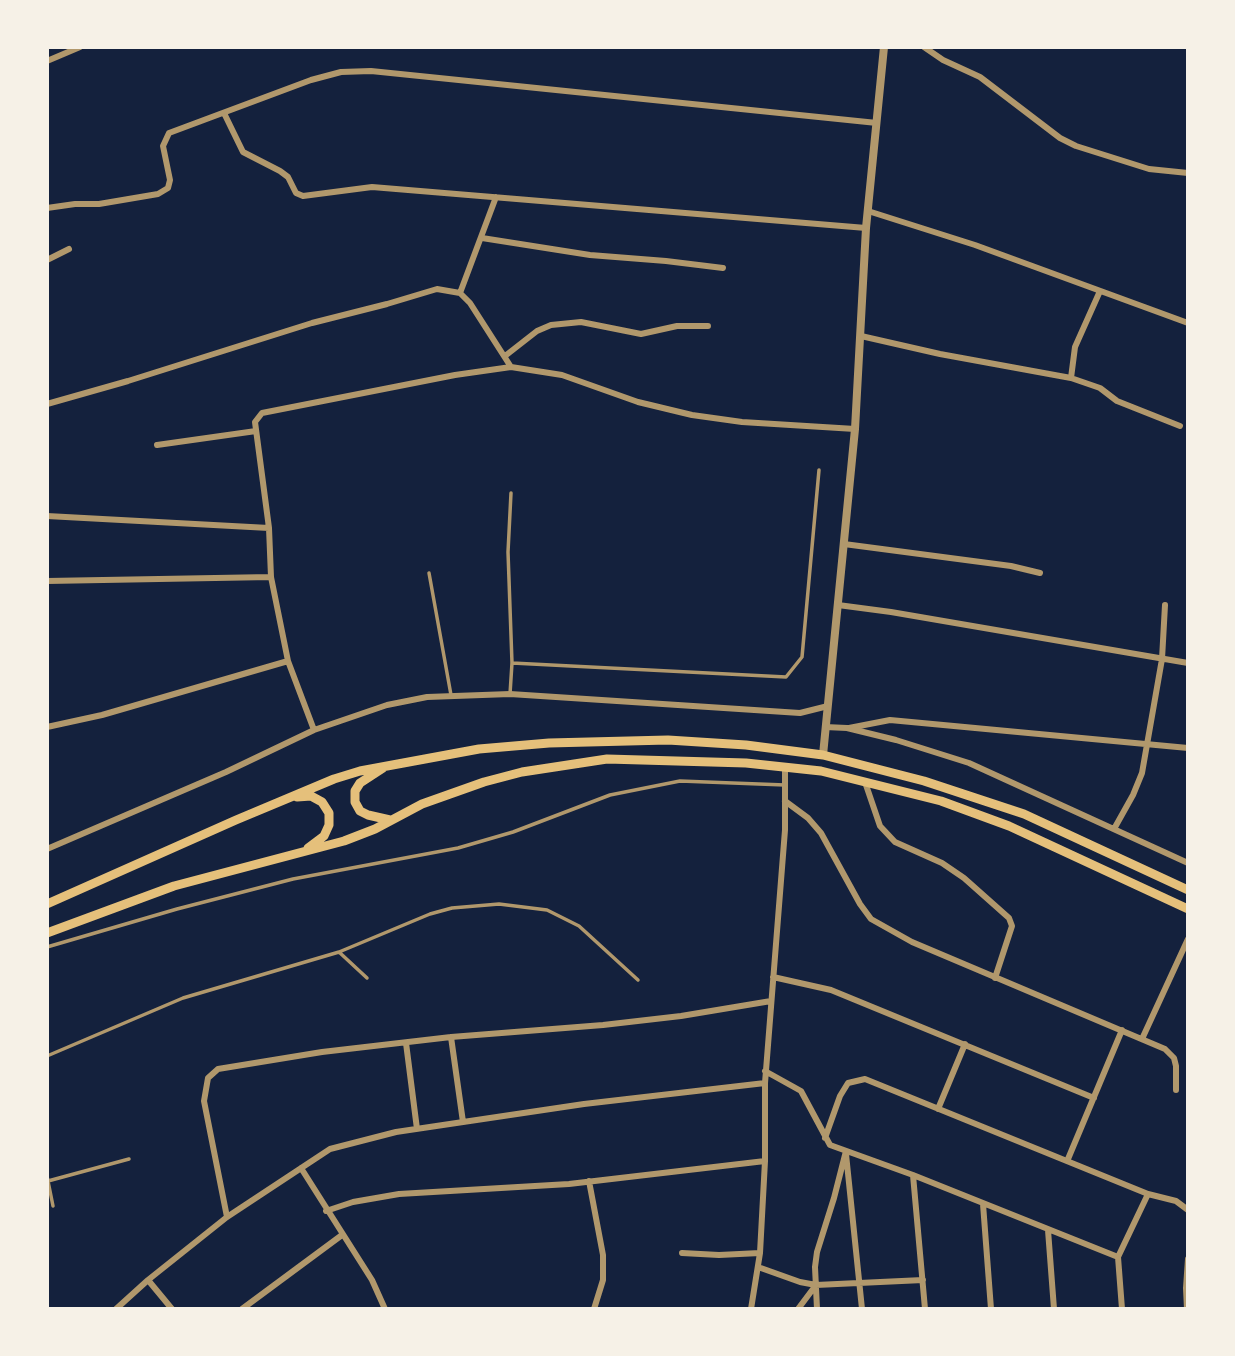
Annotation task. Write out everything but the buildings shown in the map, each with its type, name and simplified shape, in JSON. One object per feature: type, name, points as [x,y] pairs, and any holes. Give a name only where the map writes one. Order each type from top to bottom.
[{"type":"main road","points":[[47,904],[288,797],[334,779],[387,765],[479,749],[549,743],[668,740],[746,745],[823,755],[925,781],[1024,814],[1188,890]]},
{"type":"main road","points":[[47,933],[174,886],[344,841],[375,829],[422,804],[484,782],[522,772],[607,759],[746,763],[821,771],[864,781],[941,801],[1009,825],[1188,909]]},
{"type":"main road","points":[[387,765],[360,783],[355,792],[355,802],[360,811],[390,820]]},
{"type":"main road","points":[[288,797],[311,796],[322,802],[329,813],[329,825],[324,836],[303,851]]},
{"type":"street","points":[[47,61],[80,47]]},
{"type":"street","points":[[823,755],[855,429],[866,228],[884,47]]},
{"type":"street","points":[[924,47],[943,60],[980,77],[1060,138],[1076,146],[1149,169],[1188,173]]},
{"type":"street","points":[[47,208],[122,202],[164,191],[170,180],[163,146],[169,132],[311,80],[341,72],[371,71],[877,122]]},
{"type":"street","points":[[224,113],[243,152],[281,171],[288,177],[296,193],[303,196],[372,187],[866,228]]},
{"type":"street","points":[[460,293],[496,198]]},
{"type":"street","points":[[868,211],[975,245],[1188,323]]},
{"type":"street","points":[[482,238],[590,255],[723,268]]},
{"type":"street","points":[[47,260],[69,249]]},
{"type":"street","points":[[47,404],[312,323],[437,289],[460,293],[470,303],[511,367]]},
{"type":"street","points":[[1072,378],[1075,347],[1100,291]]},
{"type":"street","points":[[505,356],[537,331],[551,325],[581,322],[641,334],[677,326],[708,326]]},
{"type":"street","points":[[861,336],[940,354],[1072,378],[1092,384],[1117,401],[1180,426]]},
{"type":"street","points":[[314,730],[288,661],[271,576],[269,528],[256,431],[256,418],[262,413],[455,375],[511,367],[562,374],[638,402],[692,415],[742,422],[855,429]]},
{"type":"street","points":[[157,445],[256,431]]},
{"type":"street","points":[[47,516],[269,528]]},
{"type":"street","points":[[844,544],[1011,566],[1040,573]]},
{"type":"street","points":[[47,581],[271,576]]},
{"type":"street","points":[[838,605],[1188,663]]},
{"type":"street","points":[[1114,829],[1142,773],[1162,659],[1164,605]]},
{"type":"street","points":[[47,727],[102,715],[288,661]]},
{"type":"street","points":[[47,849],[226,772],[314,730],[387,705],[451,695],[510,694],[800,713],[828,706]]},
{"type":"street","points":[[847,729],[890,720],[1188,748]]},
{"type":"street","points":[[825,727],[896,740],[970,763],[1188,863]]},
{"type":"street","points":[[751,1309],[760,1253],[765,1161],[765,1071],[774,977],[785,767]]},
{"type":"street","points":[[864,781],[880,826],[895,842],[942,863],[964,877],[1009,918],[1012,926],[995,978]]},
{"type":"street","points":[[785,801],[808,818],[821,833],[871,919],[912,942],[1165,1049],[1174,1058],[1177,1072],[1176,1090]]},
{"type":"street","points":[[1142,1039],[1188,939]]},
{"type":"street","points":[[774,977],[831,990],[1094,1098]]},
{"type":"street","points":[[227,1217],[204,1101],[208,1078],[218,1069],[322,1052],[681,1016],[771,1001]]},
{"type":"street","points":[[1068,1159],[1122,1030]]},
{"type":"street","points":[[451,1037],[463,1122]]},
{"type":"street","points":[[406,1043],[416,1129]]},
{"type":"street","points":[[938,1109],[965,1044]]},
{"type":"street","points":[[765,1071],[801,1091],[830,1145],[913,1175],[1118,1257]]},
{"type":"street","points":[[825,1138],[840,1096],[848,1083],[865,1079],[1068,1159],[1147,1194],[1176,1201],[1188,1210]]},
{"type":"street","points":[[116,1309],[227,1217],[330,1149],[416,1129],[584,1104],[765,1083]]},
{"type":"street","points":[[846,1151],[862,1309]]},
{"type":"street","points":[[817,1309],[817,1252],[846,1151]]},
{"type":"street","points":[[326,1211],[353,1202],[399,1194],[589,1181],[765,1161]]},
{"type":"street","points":[[301,1168],[372,1280],[385,1309]]},
{"type":"street","points":[[913,1175],[925,1309]]},
{"type":"street","points":[[589,1181],[603,1255],[603,1280],[594,1309]]},
{"type":"street","points":[[1122,1309],[1118,1257],[1147,1194]]},
{"type":"street","points":[[983,1204],[992,1309]]},
{"type":"street","points":[[1048,1230],[1054,1309]]},
{"type":"street","points":[[242,1309],[342,1235]]},
{"type":"street","points":[[682,1254],[760,1253]]},
{"type":"street","points":[[1187,1309],[1188,1259]]},
{"type":"street","points":[[758,1267],[800,1282],[816,1284],[922,1280]]},
{"type":"street","points":[[148,1280],[172,1309]]},
{"type":"street","points":[[798,1309],[816,1284]]},
{"type":"lane","points":[[512,663],[786,677],[802,657],[820,470]]},
{"type":"lane","points":[[510,694],[512,663],[508,552],[511,493]]},
{"type":"lane","points":[[429,573],[451,695]]},
{"type":"lane","points":[[47,947],[293,879],[458,848],[513,832],[610,795],[680,781],[785,785]]},
{"type":"lane","points":[[47,1056],[183,998],[340,952],[430,914],[452,908],[499,904],[547,910],[579,926],[638,980]]},
{"type":"lane","points":[[340,952],[367,978]]},
{"type":"lane","points":[[53,1206],[48,1179],[129,1159]]}]
